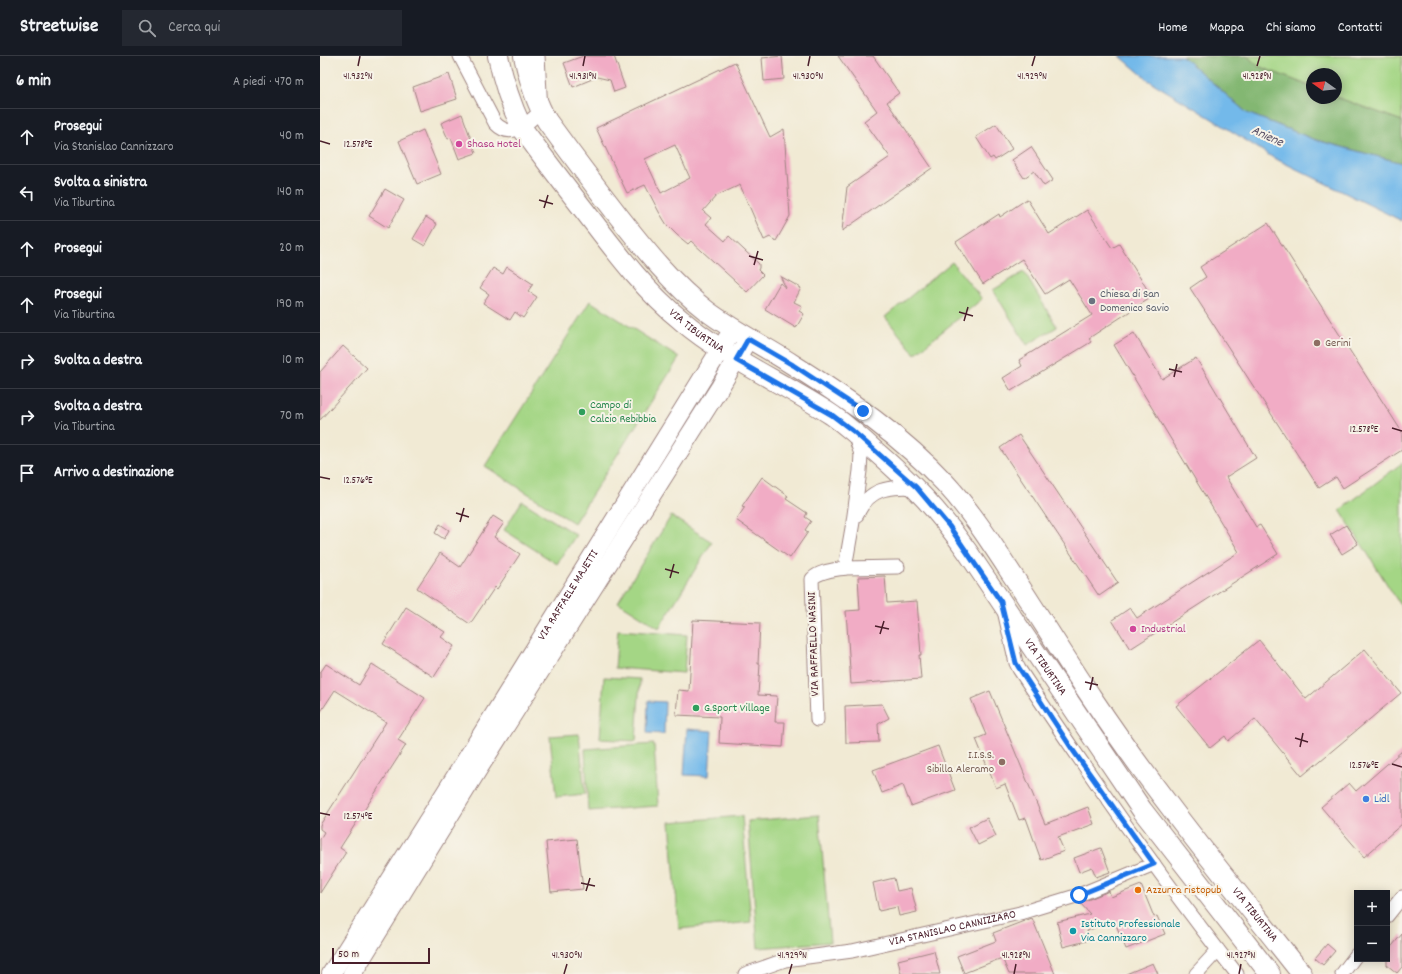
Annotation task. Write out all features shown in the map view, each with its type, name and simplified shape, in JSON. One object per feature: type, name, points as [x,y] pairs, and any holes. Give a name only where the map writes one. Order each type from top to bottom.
[{"type":"main road","name":"VIA TIBURTINA","points":[[498,56],[506,90],[522,127],[612,246],[654,295],[681,320],[736,360],[832,415],[853,431],[916,487],[949,526],[1142,810],[1270,974]]},
{"type":"main road","points":[[524,56],[530,82],[542,111]]},
{"type":"main road","name":"VIA TIBURTINA","points":[[542,111],[559,137],[599,191],[663,270],[699,305],[740,334],[841,395],[917,456],[955,494],[985,534],[1116,733],[1194,837],[1302,974]]},
{"type":"street","points":[[460,56],[495,123],[500,128],[507,131],[515,131],[542,111],[538,56]]},
{"type":"street","name":"VIA RAFFAELE MAJETTI","points":[[471,767],[684,407],[720,349],[740,334]]},
{"type":"street","name":"VIA RAFFAELE MAJETTI","points":[[331,974],[422,844],[701,417],[736,360],[740,334]]},
{"type":"street","points":[[684,407],[701,417]]},
{"type":"street","points":[[845,568],[853,522],[861,454],[853,431]]},
{"type":"street","points":[[853,522],[863,503],[875,492],[891,487],[916,487]]},
{"type":"street","name":"VIA RAFFAELLO NASINI","points":[[816,720],[812,579],[815,575],[821,573],[845,568],[898,567]]},
{"type":"street","name":"VIA TIBURTINA","points":[[1001,602],[1016,663],[1019,668],[1072,749],[1154,864],[1237,974]]},
{"type":"street","name":"VIA RAFFAELE MAJETTI","points":[[352,974],[422,844]]},
{"type":"street","name":"VIA STANISLAO CANNIZZARO","points":[[745,974],[785,960],[852,951],[1020,913],[1079,895],[1154,864]]},
{"type":"street","points":[[1390,912],[1402,897]]},
{"type":"street","points":[[1196,974],[1218,950]]},
{"type":"street","points":[[1342,974],[1354,958]]},
{"type":"green space","points":[[1182,56],[1247,56],[1258,66],[1306,85],[1306,104],[1342,104],[1342,99],[1402,121],[1402,163],[1316,140],[1247,113]]},
{"type":"green space","points":[[1247,56],[1402,56],[1402,121],[1342,99],[1342,68],[1306,68],[1306,85],[1258,66]]},
{"type":"green space","points":[[952,262],[982,299],[915,354],[885,317]]},
{"type":"green space","points":[[1024,272],[1057,327],[1027,345],[993,290]]},
{"type":"green space","name":"Campo di Calcio Rebibbia","points":[[590,301],[679,358],[574,523],[485,466]]},
{"type":"green space","points":[[1402,463],[1402,608],[1340,510]]},
{"type":"green space","points":[[522,501],[576,535],[557,564],[504,530]]},
{"type":"green space","points":[[671,516],[712,542],[659,628],[618,602]]},
{"type":"green space","points":[[618,630],[687,635],[684,673],[615,668]]},
{"type":"green space","points":[[604,677],[640,679],[636,741],[600,739]]},
{"type":"green space","points":[[579,734],[585,794],[556,797],[550,736]]},
{"type":"green space","points":[[654,744],[658,806],[588,811],[585,749]]},
{"type":"green space","points":[[819,815],[830,942],[758,948],[748,821]]},
{"type":"green space","points":[[742,816],[751,922],[679,929],[670,822]]},
{"type":"water","name":"Aniene","points":[[1120,56],[1182,56],[1247,113],[1316,140],[1402,163],[1402,221],[1272,157],[1148,80]]},
{"type":"water","points":[[648,701],[665,702],[664,734],[647,733]]},
{"type":"water","points":[[687,729],[712,731],[709,776],[684,775]]},
{"type":"building","points":[[583,56],[614,56],[625,88],[614,92],[610,80],[597,77],[573,87],[564,63]]},
{"type":"building","points":[[782,56],[784,79],[764,81],[762,58]]},
{"type":"building","points":[[838,56],[873,56],[899,93],[887,102],[932,168],[842,231],[847,187],[890,157],[864,121],[877,111]]},
{"type":"building","points":[[735,62],[770,137],[784,129],[790,216],[776,241],[770,237],[764,240],[740,185],[716,196],[703,211],[711,218],[706,224],[725,241],[729,236],[759,264],[758,270],[763,275],[747,292],[691,241],[688,244],[667,225],[645,185],[627,193],[596,128]],"holes":[[[675,145],[690,178],[661,193],[645,159]]]},
{"type":"building","points":[[449,74],[457,99],[420,111],[413,87]]},
{"type":"building","points":[[462,114],[476,153],[459,159],[451,138],[448,139],[441,123]]},
{"type":"building","points":[[996,124],[1012,149],[995,160],[993,157],[990,159],[976,137]]},
{"type":"building","points":[[423,130],[441,174],[417,184],[399,141]]},
{"type":"building","points":[[1031,147],[1053,180],[1044,186],[1034,171],[1024,178],[1012,160]]},
{"type":"building","points":[[385,189],[404,200],[388,228],[369,216]]},
{"type":"building","points":[[1027,199],[1049,234],[1087,210],[1112,248],[1119,244],[1152,297],[1089,338],[1091,342],[1011,391],[1003,378],[1022,366],[1019,360],[1092,315],[1069,279],[1045,294],[1022,259],[983,284],[956,242],[999,214],[1000,217]]},
{"type":"building","points":[[426,217],[437,224],[425,246],[413,239]]},
{"type":"building","points":[[1268,223],[1402,432],[1402,450],[1343,488],[1336,477],[1319,488],[1190,288],[1206,277],[1200,267]]},
{"type":"building","points":[[507,267],[533,284],[528,291],[537,297],[523,318],[515,312],[510,320],[483,303],[489,294],[480,288],[493,268],[503,274]]},
{"type":"building","points":[[780,276],[801,288],[794,302],[802,306],[799,311],[804,314],[796,328],[765,309],[780,283],[786,288]]},
{"type":"building","points":[[1134,333],[1162,379],[1196,358],[1256,458],[1226,477],[1256,527],[1260,525],[1278,554],[1130,649],[1112,620],[1130,608],[1137,618],[1239,552],[1114,345]]},
{"type":"building","points":[[343,346],[367,368],[320,420],[320,372]]},
{"type":"building","points":[[1019,435],[1118,583],[1099,596],[1000,448]]},
{"type":"building","points":[[762,477],[788,496],[786,499],[807,513],[805,517],[811,521],[805,530],[808,532],[790,558],[736,520],[745,507],[742,506]]},
{"type":"building","points":[[493,516],[504,523],[494,537],[520,554],[497,589],[495,587],[470,624],[417,588],[440,553],[460,567]]},
{"type":"building","points":[[440,524],[449,530],[444,539],[435,533]]},
{"type":"building","points":[[1346,525],[1358,544],[1342,554],[1330,535]]},
{"type":"building","points":[[885,576],[887,603],[917,601],[921,655],[919,655],[921,679],[851,684],[846,611],[860,610],[858,577]]},
{"type":"building","points":[[406,607],[445,632],[441,637],[454,646],[434,677],[383,644]]},
{"type":"building","points":[[693,620],[760,623],[758,695],[777,696],[775,722],[785,722],[783,747],[719,743],[720,717],[676,715],[678,690],[689,691]]},
{"type":"building","points":[[1259,640],[1306,699],[1365,649],[1401,693],[1302,776],[1255,719],[1228,741],[1225,736],[1210,748],[1176,706]]},
{"type":"building","points":[[326,664],[359,685],[372,664],[425,698],[398,740],[406,745],[340,848],[346,852],[320,893],[320,839],[324,832],[320,829],[320,825],[386,722],[335,690],[320,713],[320,673]]},
{"type":"building","name":"I.I.S.S. Sibilla Aleramo","points":[[990,691],[1045,824],[1088,807],[1094,824],[1058,837],[1064,851],[1041,860],[1026,818],[1019,820],[1005,784],[996,788],[976,739],[986,735],[971,699]]},
{"type":"building","points":[[882,704],[889,718],[878,724],[879,742],[846,743],[845,706]]},
{"type":"building","points":[[938,746],[955,790],[911,806],[903,785],[882,793],[873,770]]},
{"type":"building","name":"Lidl","points":[[1402,751],[1402,824],[1364,857],[1321,807],[1349,783],[1356,791]]},
{"type":"building","points":[[987,818],[996,836],[978,845],[969,827]]},
{"type":"building","points":[[577,839],[583,889],[551,892],[546,842]]},
{"type":"building","points":[[1101,848],[1110,872],[1096,877],[1092,867],[1079,872],[1074,858]]},
{"type":"building","points":[[894,878],[897,891],[911,888],[917,912],[899,916],[897,907],[879,911],[873,883]]},
{"type":"building","points":[[1141,885],[1154,917],[1157,916],[1165,934],[1126,949],[1114,920],[1087,931],[1090,940],[1063,947],[1057,922],[1090,914],[1080,903],[1109,891],[1111,897]]},
{"type":"building","points":[[1032,918],[1055,974],[1009,974],[1002,958],[964,973],[957,956],[996,941],[993,933]]},
{"type":"building","points":[[1402,934],[1402,967],[1397,973],[1387,965],[1387,962],[1390,962],[1390,948]]},
{"type":"building","points":[[1327,944],[1335,951],[1323,965],[1315,958]]},
{"type":"building","points":[[934,951],[940,974],[901,974],[898,960]]},
{"type":"building","points":[[1153,963],[1158,974],[1126,974]]},
{"type":"place","name":"Shasa Hotel","points":[[459,144]]},
{"type":"place","name":"Chiesa di San Domenico Savio","points":[[1092,301]]},
{"type":"place","name":"Gerini","points":[[1317,343]]},
{"type":"place","name":"Campo di Calcio Rebibbia","points":[[582,412]]},
{"type":"place","name":"Industrial","points":[[1133,629]]},
{"type":"place","name":"G.Sport Village","points":[[696,708]]},
{"type":"place","name":"I.I.S.S. Sibilla Aleramo","points":[[1002,762]]},
{"type":"place","name":"Lidl","points":[[1366,799]]},
{"type":"place","name":"Azzurra ristopub","points":[[1138,890]]},
{"type":"place","name":"Istituto Professionale Via Cannizzaro","points":[[1073,931]]},
{"type":"route","points":[[863,411],[841,395],[748,339],[736,360],[832,415],[894,466],[916,487],[949,526],[1001,602],[1016,663],[1072,749],[1154,864],[1079,895]]}]
